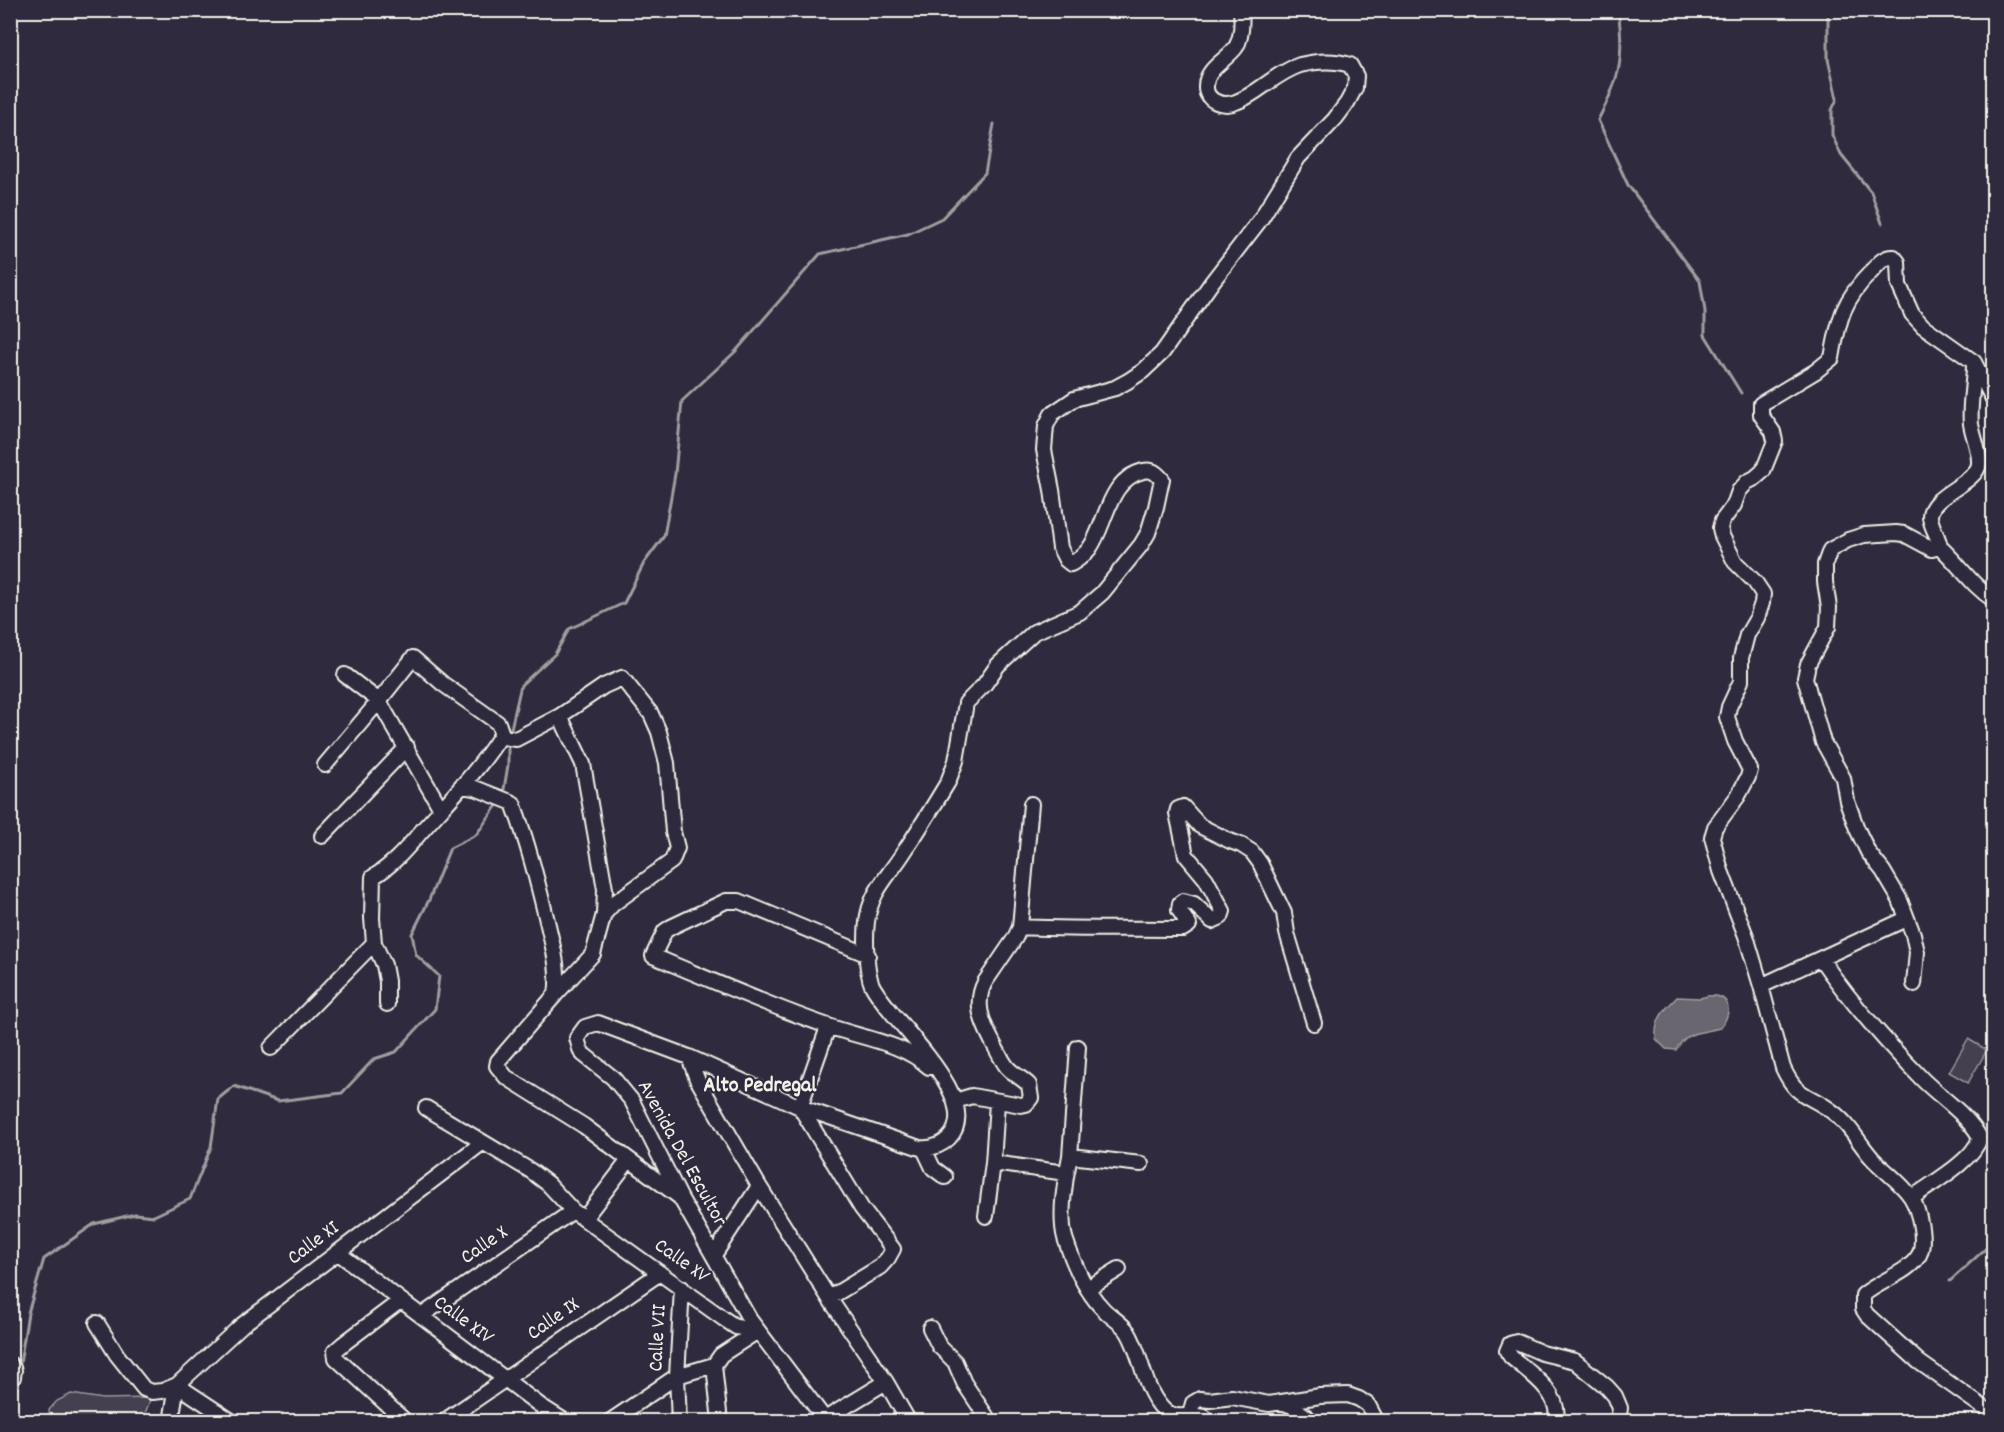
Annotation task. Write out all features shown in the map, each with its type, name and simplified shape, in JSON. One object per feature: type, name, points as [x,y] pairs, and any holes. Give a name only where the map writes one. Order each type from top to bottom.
[{"type":"street","points":[[945,1176],[933,1168],[924,1149],[940,1144],[952,1134],[957,1120],[955,1101],[940,1074],[871,982],[867,922],[872,899],[948,782],[956,761],[966,703],[984,685],[998,665],[1034,632],[1080,612],[1102,592],[1128,562],[1148,533],[1162,479],[1155,471],[1150,470],[1128,478],[1110,502],[1089,548],[1071,564],[1066,560],[1058,538],[1044,450],[1043,438],[1052,414],[1074,399],[1115,388],[1128,381],[1143,371],[1162,353],[1212,282],[1260,220],[1298,158],[1335,120],[1355,88],[1356,76],[1350,65],[1325,62],[1300,65],[1238,102],[1228,105],[1219,104],[1210,99],[1206,91],[1208,77],[1236,46],[1242,25],[1241,10]]},
{"type":"street","points":[[1994,401],[1974,362],[1923,326],[1912,314],[1899,285],[1898,262],[1894,257],[1889,256],[1882,260],[1854,289],[1839,320],[1832,358],[1816,371],[1761,404],[1761,415],[1773,432],[1775,441],[1763,471],[1739,491],[1734,505],[1722,521],[1720,528],[1734,562],[1755,582],[1763,594],[1757,618],[1747,634],[1741,658],[1741,681],[1727,717],[1735,741],[1750,770],[1738,796],[1715,827],[1712,837],[1720,871],[1746,936],[1783,1068],[1790,1083],[1809,1099],[1830,1110],[1845,1124],[1872,1157],[1912,1198],[1923,1240],[1919,1254],[1910,1265],[1863,1295],[1863,1309],[1919,1362],[1994,1415]]},
{"type":"street","points":[[1974,362],[1971,425],[1979,463],[1974,474],[1946,495],[1932,511],[1930,518],[1939,538],[1940,547],[1973,583],[1994,600]]},
{"type":"street","points":[[1914,984],[1917,952],[1913,934],[1900,900],[1883,871],[1868,852],[1857,829],[1846,801],[1843,778],[1822,742],[1805,678],[1808,664],[1828,627],[1829,607],[1825,564],[1830,550],[1848,540],[1864,535],[1884,533],[1904,534],[1932,549],[1940,547]]},
{"type":"street","points":[[325,765],[380,701],[413,658],[443,684],[498,723],[507,737]]},
{"type":"street","points":[[345,675],[380,701],[441,809]]},
{"type":"street","points":[[387,1004],[387,981],[375,943],[372,918],[373,877],[387,869],[491,750],[507,737],[560,716],[604,686],[622,678],[654,720],[660,732],[667,764],[673,832],[677,848],[672,861],[613,904],[604,914]]},
{"type":"street","points":[[560,716],[584,764],[605,889],[604,914],[592,954],[498,1061],[497,1066],[506,1077],[584,1126],[681,1199]]},
{"type":"street","points":[[322,836],[407,747]]},
{"type":"street","points":[[461,786],[475,788],[513,804],[541,895],[555,957],[558,983],[556,994]]},
{"type":"street","points":[[955,1101],[972,1096],[1021,1105],[1026,1104],[1031,1098],[1029,1085],[1007,1067],[999,1054],[986,1029],[979,1003],[981,989],[1020,927],[1032,804]]},
{"type":"street","points":[[1020,927],[1183,929],[1189,925],[1179,910],[1180,903],[1183,901],[1194,904],[1212,921],[1221,917],[1222,911],[1206,879],[1186,855],[1177,813],[1178,809],[1183,807],[1200,826],[1241,845],[1252,852],[1260,863],[1284,913],[1287,933],[1314,1023]]},
{"type":"street","points":[[868,955],[739,901],[726,901],[665,931],[653,956],[828,1027],[874,1039],[920,1058],[940,1074]]},
{"type":"street","points":[[1761,986],[1906,920]]},
{"type":"street","points":[[271,1048],[375,943]]},
{"type":"street","points":[[1821,959],[1860,1013],[1924,1081],[1974,1127],[1980,1138],[1975,1149],[1964,1160],[1912,1198]]},
{"type":"street","name":"Avenida Del Escultor","points":[[826,1420],[758,1331],[681,1199],[632,1101],[613,1078],[583,1054],[578,1038],[585,1027],[598,1023],[689,1057],[800,1107],[924,1149]]},
{"type":"street","points":[[828,1027],[800,1107],[862,1209],[893,1249],[880,1267],[829,1298]]},
{"type":"street","points":[[1078,1047],[1064,1215],[1065,1236],[1070,1254],[1088,1288],[1103,1309],[1128,1331],[1149,1386],[1160,1406],[1174,1416],[1204,1417],[1210,1422]]},
{"type":"street","points":[[689,1057],[697,1079],[759,1186],[829,1298],[886,1382],[909,1422]]},
{"type":"street","points":[[986,1216],[993,1163],[997,1102]]},
{"type":"street","name":"Calle XV","points":[[426,1108],[531,1171],[548,1184],[578,1215],[736,1327],[758,1331]]},
{"type":"street","name":"Calle XI","points":[[177,1385],[242,1325],[482,1143]]},
{"type":"street","points":[[1070,1156],[1141,1164]]},
{"type":"street","name":"Calle X","points":[[421,1316],[578,1215],[629,1160]]},
{"type":"street","points":[[993,1163],[1066,1173]]},
{"type":"street","points":[[714,1256],[759,1186]]},
{"type":"street","name":"Calle XIV","points":[[337,1252],[542,1407],[566,1422]]},
{"type":"street","points":[[1088,1288],[1119,1269]]},
{"type":"street","name":"Calle IX","points":[[443,1422],[660,1273]]},
{"type":"street","name":"Calle VII","points":[[679,1422],[677,1383],[682,1288]]},
{"type":"street","points":[[400,1301],[335,1350],[334,1354],[406,1422]]},
{"type":"street","points":[[98,1323],[117,1356],[144,1389],[152,1392],[162,1391],[177,1385]]},
{"type":"street","points":[[930,1328],[939,1346],[955,1362],[964,1383],[990,1422]]},
{"type":"street","points":[[609,1422],[677,1383],[714,1365],[721,1354],[758,1331]]},
{"type":"street","points":[[1556,1422],[1557,1406],[1552,1395],[1511,1357],[1507,1351],[1510,1344],[1517,1342],[1542,1353],[1575,1361],[1615,1396],[1620,1408],[1618,1422]]},
{"type":"street","points":[[10,1364],[14,1370],[13,1377],[10,1378]]},
{"type":"street","points":[[714,1365],[720,1422]]},
{"type":"street","points":[[826,1420],[886,1382]]},
{"type":"street","points":[[171,1422],[177,1385]]},
{"type":"street","points":[[177,1385],[233,1422]]},
{"type":"street","points":[[1190,1415],[1192,1403],[1200,1399],[1232,1397],[1269,1404],[1320,1396],[1348,1395],[1368,1405],[1377,1422]]},
{"type":"street","points":[[1281,1402],[1292,1406],[1313,1422]]},
{"type":"shaded area","points":[[1677,997],[1721,998],[1728,1005],[1727,1016],[1720,1028],[1690,1035],[1680,1043],[1676,1050],[1666,1049],[1656,1039],[1658,1021],[1664,1011]]},
{"type":"shaded area","points":[[1968,1039],[1987,1050],[1968,1083],[1949,1072]]},
{"type":"shaded area","points":[[71,1394],[103,1399],[151,1398],[142,1421],[50,1421],[49,1410],[57,1401]]},
{"type":"waterway","points":[[1618,10],[1621,42],[1619,67],[1598,120],[1628,185],[1700,281],[1705,311],[1705,335],[1741,393]]},
{"type":"waterway","points":[[1828,10],[1828,59],[1837,99],[1832,110],[1832,135],[1841,155],[1871,192],[1882,223]]},
{"type":"waterway","points":[[510,733],[521,685],[555,654],[569,629],[624,603],[644,563],[664,536],[675,474],[682,401],[736,351],[820,254],[908,234],[942,218],[985,173],[994,124]]},
{"type":"waterway","points":[[503,795],[508,765],[508,742]]},
{"type":"waterway","points":[[19,1370],[28,1313],[44,1259],[94,1224],[135,1214],[154,1216],[190,1199],[211,1147],[218,1099],[234,1086],[278,1101],[342,1093],[374,1059],[396,1052],[435,1009],[439,976],[416,955],[412,934],[429,900],[450,848],[476,835],[500,801]]},
{"type":"waterway","points":[[1950,1281],[1994,1241]]},
{"type":"waterway","points":[[13,1422],[18,1379]]},
{"type":"district","name":"Alto Pedregal","points":[[760,1086]]}]
